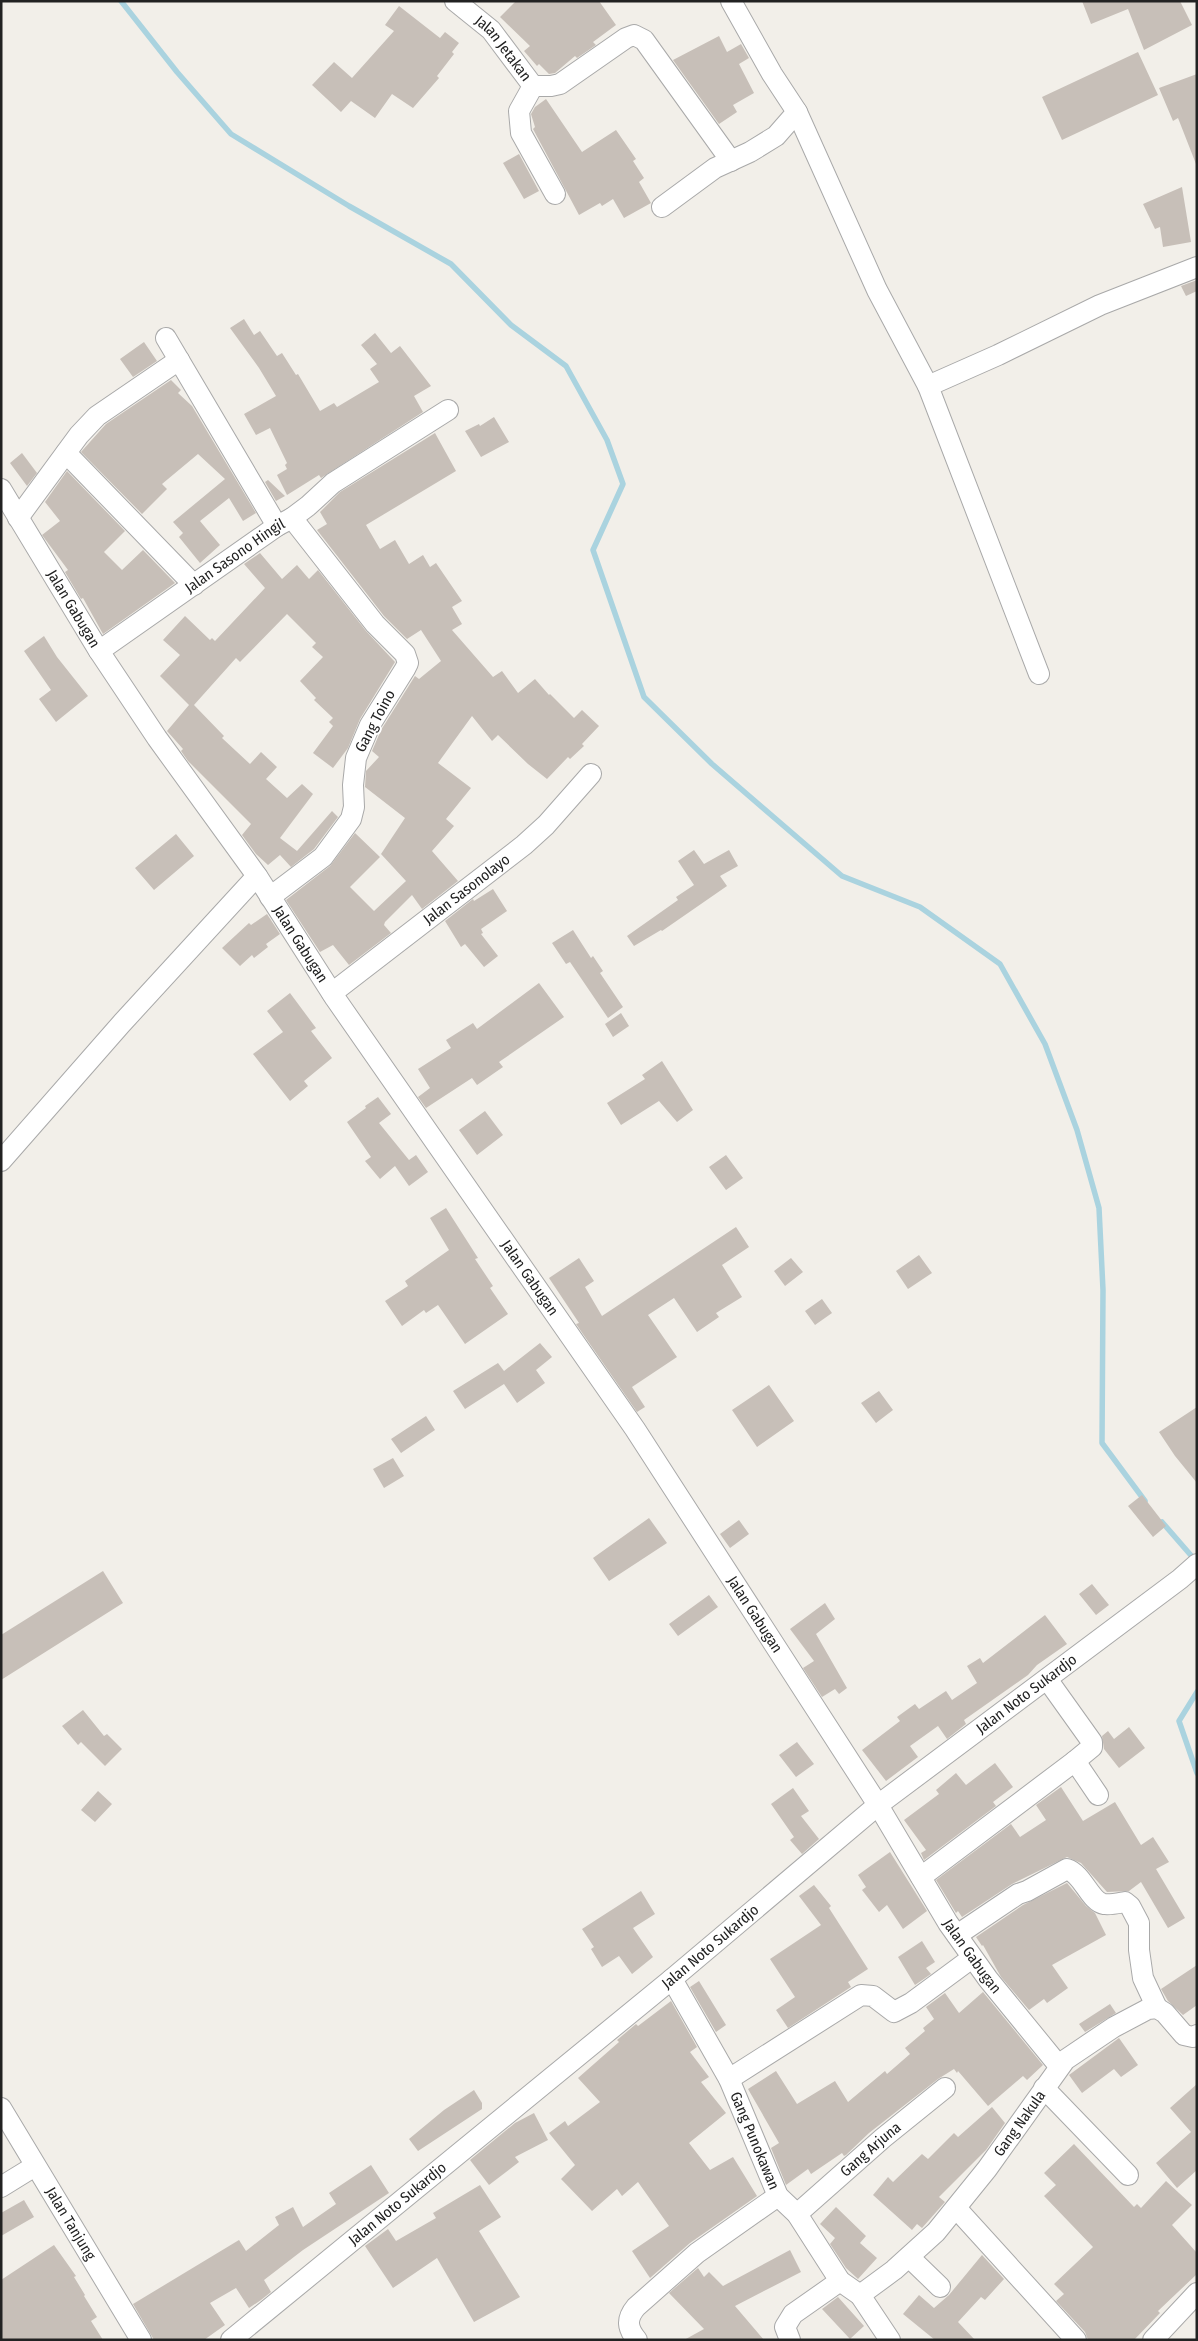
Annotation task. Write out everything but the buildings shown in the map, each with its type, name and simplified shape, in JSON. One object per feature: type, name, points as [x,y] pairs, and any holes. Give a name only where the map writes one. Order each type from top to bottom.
[{"type":"street","name":"Jalan Jetakan","points":[[455,1],[491,30],[533,86],[560,84],[626,38],[634,35],[644,40],[730,161]]},
{"type":"street","points":[[731,1],[772,74],[797,112],[877,290],[928,386],[1039,674]]},
{"type":"street","points":[[533,86],[519,111],[521,133],[555,194]]},
{"type":"street","points":[[662,207],[716,168],[776,136],[797,112]]},
{"type":"street","points":[[928,386],[998,355],[1100,305],[1197,267]]},
{"type":"street","points":[[166,338],[285,522],[308,506],[333,483],[448,410]]},
{"type":"street","points":[[18,518],[79,435],[97,416],[179,360]]},
{"type":"street","points":[[66,453],[194,585]]},
{"type":"street","name":"Jalan Gabugan","points":[[1,489],[99,651],[157,738],[257,876],[332,993],[634,1429],[878,1805],[972,1958],[1060,2066]]},
{"type":"street","name":"Jalan Sasono Hingil","points":[[99,651],[285,522],[405,654],[408,663]]},
{"type":"street","name":"Gang Toino","points":[[270,897],[323,857],[351,819],[354,807],[353,784],[356,758],[370,725],[408,663]]},
{"type":"street","name":"Jalan Sasonolayo","points":[[332,993],[524,845],[546,825],[591,774]]},
{"type":"street","points":[[1,1161],[122,1023],[257,876]]},
{"type":"street","name":"Jalan Noto Sukardjo","points":[[231,2340],[672,1979],[878,1805],[1180,1579],[1197,1564]]},
{"type":"street","points":[[921,1877],[1090,1748],[1092,1742],[1046,1679]]},
{"type":"street","points":[[1074,1761],[1098,1795]]},
{"type":"street","points":[[957,1935],[1018,1894],[1067,1869],[1073,1871],[1098,1901],[1104,1904],[1125,1902],[1130,1906],[1139,1923],[1139,1950],[1143,1978],[1157,2008],[1165,2013],[1184,2035],[1193,2037],[1197,2035]]},
{"type":"street","points":[[728,2079],[861,1995],[873,1996],[894,2012],[911,2003],[972,1958]]},
{"type":"street","name":"Gang Punokawan","points":[[672,1979],[728,2079],[778,2196],[797,2214],[840,2281],[860,2296],[890,2340]]},
{"type":"street","name":"Gang Nakula","points":[[860,2296],[909,2257],[936,2232],[987,2169],[1060,2066],[1114,2027],[1148,2008],[1157,2008]]},
{"type":"street","name":"Gang Arjuna","points":[[797,2214],[883,2138],[945,2088]]},
{"type":"street","points":[[1044,2088],[1128,2175]]},
{"type":"street","name":"Jalan Tanjung","points":[[1,2108],[141,2340]]},
{"type":"street","points":[[1,2187],[35,2166]]},
{"type":"street","points":[[637,2340],[630,2332],[628,2323],[631,2313],[636,2307],[697,2254],[778,2196]]},
{"type":"street","points":[[956,2208],[1076,2340]]},
{"type":"street","points":[[909,2257],[940,2286]]},
{"type":"street","points":[[790,2340],[785,2327],[793,2314],[840,2281]]},
{"type":"street","points":[[1154,2340],[1197,2293]]},
{"type":"waterway","points":[[121,1],[177,72],[231,134],[349,206],[451,264],[511,325],[566,366],[607,440],[623,484],[593,550],[644,697],[712,764],[842,876],[920,907],[1000,964],[1045,1044],[1077,1130],[1099,1208],[1103,1290],[1102,1443],[1145,1501]]},
{"type":"waterway","points":[[1162,1522],[1195,1560]]},
{"type":"waterway","points":[[1197,1692],[1179,1721],[1197,1773]]}]
